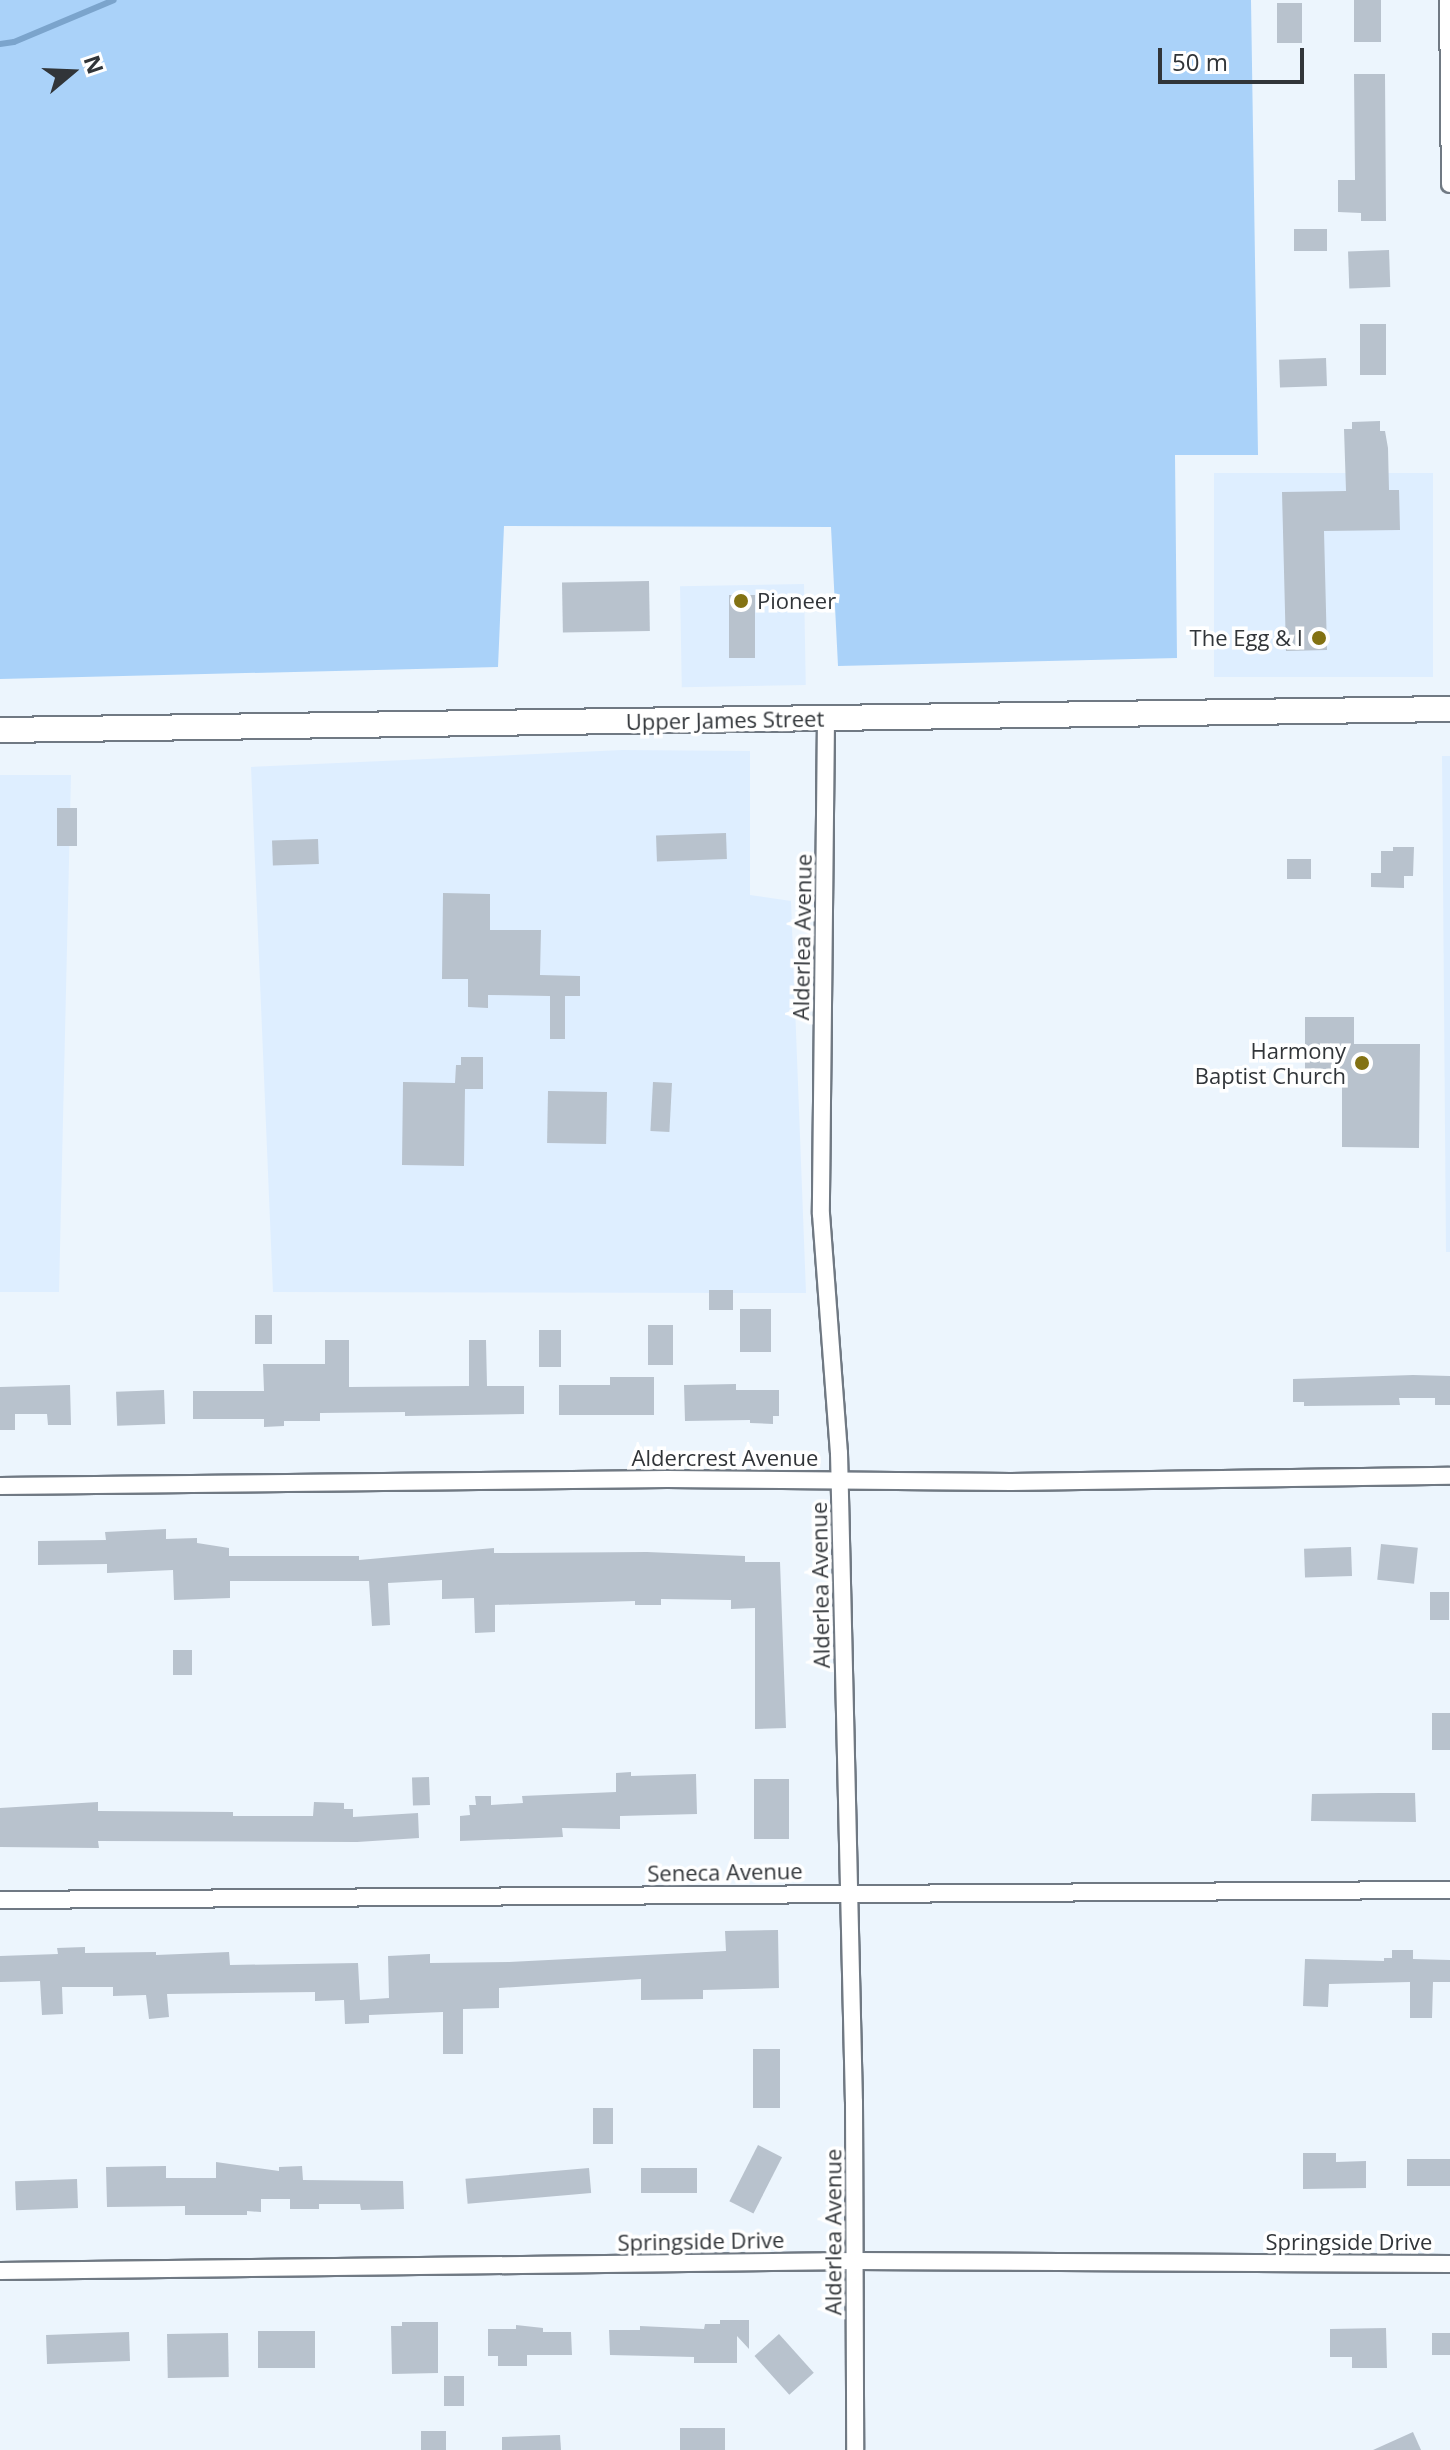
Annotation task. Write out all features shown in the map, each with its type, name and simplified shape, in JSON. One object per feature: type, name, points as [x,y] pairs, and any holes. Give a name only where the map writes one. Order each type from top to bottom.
[{"type":"main road","name":"Upper James Street","points":[[0,730],[1450,709]]},
{"type":"street","points":[[1448,0],[1450,184]]},
{"type":"street","name":"Alderlea Avenue","points":[[826,719],[821,1214],[839,1480],[849,1893],[855,2450]]},
{"type":"street","name":"Aldercrest Avenue","points":[[0,1486],[1450,1476]]},
{"type":"street","name":"Seneca Avenue","points":[[0,1900],[849,1893],[1150,1895],[1450,1890]]},
{"type":"street","name":"Springside Drive","points":[[0,2271],[855,2261],[1450,2264]]},
{"type":"shaded area","points":[[0,0],[1251,0],[1258,455],[1175,455],[1177,658],[838,666],[831,527],[504,526],[498,667],[0,679]]},
{"type":"shaded area","points":[[1214,473],[1433,473],[1433,677],[1214,677]]},
{"type":"shaded area","points":[[804,584],[806,685],[682,687],[680,586]]},
{"type":"shaded area","points":[[622,750],[750,751],[750,895],[791,901],[806,1293],[273,1292],[251,767]]},
{"type":"shaded area","points":[[1442,756],[1450,756],[1450,1252],[1446,1252]]},
{"type":"shaded area","points":[[0,775],[71,775],[59,1292],[0,1292]]},
{"type":"building","points":[[1354,0],[1381,0],[1381,42],[1354,42]]},
{"type":"building","points":[[1277,3],[1302,3],[1302,43],[1277,43]]},
{"type":"building","points":[[1354,74],[1385,74],[1386,221],[1361,221],[1361,213],[1338,212],[1338,180],[1355,180]]},
{"type":"building","points":[[1294,229],[1327,229],[1327,251],[1294,251]]},
{"type":"building","points":[[1389,250],[1390,287],[1349,288],[1348,251]]},
{"type":"building","points":[[1360,324],[1386,324],[1386,375],[1360,375]]},
{"type":"building","points":[[1326,358],[1327,386],[1280,388],[1279,360]]},
{"type":"building","points":[[1380,421],[1380,431],[1385,431],[1388,448],[1389,490],[1399,490],[1400,530],[1324,531],[1327,650],[1286,651],[1282,492],[1346,491],[1344,429],[1352,429],[1352,422]]},
{"type":"building","points":[[649,581],[650,631],[563,633],[562,583]]},
{"type":"building","points":[[729,595],[755,595],[755,658],[729,658]]},
{"type":"building","points":[[57,808],[77,808],[77,846],[57,846]]},
{"type":"building","points":[[726,833],[727,859],[657,861],[656,835]]},
{"type":"building","points":[[318,839],[319,864],[273,866],[272,841]]},
{"type":"building","points":[[1393,847],[1414,847],[1413,876],[1404,876],[1404,888],[1371,887],[1371,873],[1381,873],[1381,851],[1393,851]]},
{"type":"building","points":[[1287,859],[1311,859],[1311,879],[1287,879]]},
{"type":"building","points":[[443,893],[490,894],[490,930],[541,930],[540,975],[580,976],[580,996],[565,996],[565,1039],[550,1039],[550,996],[488,995],[488,1008],[468,1007],[468,979],[442,979]]},
{"type":"building","name":"Harmony Baptist Church","points":[[1305,1017],[1354,1017],[1354,1044],[1420,1044],[1419,1148],[1342,1147],[1342,1082],[1305,1082]]},
{"type":"building","points":[[461,1057],[483,1057],[483,1089],[465,1089],[464,1166],[402,1165],[403,1082],[455,1083],[456,1065],[461,1065]]},
{"type":"building","points":[[653,1082],[672,1083],[669,1132],[650,1131]]},
{"type":"building","points":[[548,1091],[607,1092],[606,1144],[547,1143]]},
{"type":"building","points":[[709,1290],[733,1290],[733,1310],[709,1310]]},
{"type":"building","points":[[740,1309],[771,1309],[771,1352],[740,1352]]},
{"type":"building","points":[[255,1315],[272,1315],[272,1344],[255,1344]]},
{"type":"building","points":[[648,1325],[673,1325],[673,1365],[648,1365]]},
{"type":"building","points":[[539,1330],[561,1330],[561,1367],[539,1367]]},
{"type":"building","points":[[325,1340],[349,1340],[349,1387],[469,1386],[469,1340],[486,1340],[487,1386],[524,1386],[524,1414],[405,1416],[405,1412],[320,1413],[320,1421],[284,1421],[284,1426],[264,1427],[264,1419],[193,1419],[193,1391],[264,1391],[263,1364],[325,1364]]},
{"type":"building","points":[[1450,1376],[1450,1405],[1435,1405],[1435,1398],[1399,1398],[1400,1405],[1304,1406],[1304,1402],[1293,1402],[1293,1379]]},
{"type":"building","points":[[610,1377],[654,1377],[654,1415],[559,1415],[559,1385],[610,1385]]},
{"type":"building","points":[[736,1384],[736,1390],[779,1390],[779,1416],[773,1416],[773,1424],[750,1423],[750,1420],[685,1421],[684,1385]]},
{"type":"building","points":[[70,1385],[71,1425],[48,1425],[47,1414],[15,1414],[15,1430],[0,1430],[0,1387]]},
{"type":"building","points":[[164,1390],[165,1424],[117,1426],[116,1392]]},
{"type":"building","points":[[166,1529],[166,1539],[197,1538],[197,1543],[229,1548],[229,1556],[359,1556],[359,1560],[494,1548],[494,1553],[647,1552],[745,1556],[745,1562],[780,1562],[786,1728],[755,1729],[755,1608],[731,1609],[731,1600],[661,1599],[661,1605],[635,1605],[635,1601],[495,1605],[495,1632],[475,1633],[474,1598],[442,1599],[442,1580],[388,1583],[390,1625],[372,1626],[369,1581],[230,1581],[230,1598],[174,1600],[173,1570],[107,1573],[107,1564],[38,1565],[38,1541],[106,1540],[105,1532]]},
{"type":"building","points":[[1381,1544],[1418,1548],[1414,1584],[1377,1580]]},
{"type":"building","points":[[1351,1547],[1352,1576],[1305,1578],[1304,1549]]},
{"type":"building","points":[[1430,1592],[1449,1592],[1449,1620],[1430,1620]]},
{"type":"building","points":[[173,1650],[192,1650],[192,1675],[173,1675]]},
{"type":"building","points":[[1432,1713],[1450,1713],[1450,1750],[1432,1750]]},
{"type":"building","points":[[631,1772],[631,1776],[696,1774],[697,1814],[620,1816],[620,1829],[562,1828],[563,1837],[460,1841],[460,1816],[470,1815],[469,1805],[476,1805],[475,1796],[491,1796],[491,1805],[523,1803],[522,1796],[616,1792],[616,1773]]},
{"type":"building","points":[[429,1777],[430,1805],[413,1806],[412,1778]]},
{"type":"building","points":[[754,1779],[789,1779],[789,1839],[754,1839]]},
{"type":"building","points":[[1415,1793],[1416,1822],[1311,1821],[1312,1794]]},
{"type":"building","points":[[98,1802],[98,1811],[233,1812],[233,1816],[313,1816],[314,1802],[344,1803],[344,1809],[353,1809],[353,1817],[418,1813],[419,1838],[357,1842],[98,1841],[99,1848],[0,1847],[0,1808]]},
{"type":"building","points":[[778,1930],[779,1988],[703,1990],[703,1999],[641,2000],[641,1979],[499,1988],[499,2008],[463,2009],[463,2054],[443,2054],[443,2012],[369,2015],[369,2023],[345,2024],[344,2000],[315,2001],[315,1992],[167,1994],[169,2017],[149,2019],[146,1995],[113,1996],[113,1987],[62,1987],[63,2014],[42,2015],[40,1981],[0,1982],[0,1956],[58,1954],[57,1948],[85,1947],[85,1953],[156,1952],[156,1955],[229,1952],[230,1965],[358,1963],[360,2000],[389,1998],[388,1956],[430,1954],[430,1963],[509,1962],[726,1951],[725,1931]]},
{"type":"building","points":[[1392,1950],[1413,1950],[1413,1959],[1450,1960],[1450,1982],[1433,1982],[1432,2018],[1410,2018],[1410,1982],[1329,1984],[1328,2007],[1303,2006],[1305,1959],[1384,1961],[1384,1958],[1392,1958]]},
{"type":"building","points":[[753,2049],[780,2049],[780,2108],[753,2108]]},
{"type":"building","points":[[593,2108],[613,2108],[613,2144],[593,2144]]},
{"type":"building","points":[[758,2145],[782,2157],[753,2213],[729,2201]]},
{"type":"building","points":[[1303,2153],[1336,2153],[1336,2162],[1366,2161],[1366,2188],[1303,2189]]},
{"type":"building","points":[[1407,2159],[1450,2159],[1450,2186],[1407,2186]]},
{"type":"building","points":[[216,2162],[279,2171],[279,2167],[302,2166],[303,2180],[403,2181],[404,2209],[361,2210],[360,2204],[319,2204],[319,2209],[290,2209],[290,2199],[261,2199],[261,2212],[247,2211],[247,2215],[185,2215],[185,2206],[107,2207],[106,2167],[166,2166],[166,2178],[216,2178]]},
{"type":"building","points":[[589,2168],[591,2193],[468,2204],[465,2179]]},
{"type":"building","points":[[641,2168],[697,2168],[697,2193],[641,2193]]},
{"type":"building","points":[[77,2179],[78,2208],[16,2210],[15,2181]]},
{"type":"building","points":[[720,2320],[749,2320],[749,2349],[737,2336],[737,2363],[694,2363],[694,2357],[610,2355],[609,2330],[640,2330],[640,2326],[704,2329],[705,2324],[720,2324]]},
{"type":"building","points":[[402,2322],[438,2322],[438,2373],[392,2374],[391,2326],[402,2326]]},
{"type":"building","points":[[516,2325],[543,2328],[543,2332],[571,2332],[572,2355],[527,2355],[527,2366],[498,2366],[498,2356],[488,2356],[488,2329],[516,2329]]},
{"type":"building","points":[[1386,2328],[1387,2368],[1352,2368],[1352,2357],[1330,2357],[1330,2329]]},
{"type":"building","points":[[258,2331],[315,2331],[315,2368],[258,2368]]},
{"type":"building","points":[[129,2332],[130,2361],[47,2364],[46,2335]]},
{"type":"building","points":[[228,2333],[229,2377],[168,2378],[167,2334]]},
{"type":"building","points":[[1432,2333],[1450,2333],[1450,2355],[1432,2355]]},
{"type":"building","points":[[779,2334],[814,2373],[789,2395],[754,2356]]},
{"type":"building","points":[[444,2376],[464,2376],[464,2406],[444,2406]]},
{"type":"building","points":[[680,2428],[725,2428],[725,2450],[680,2450]]},
{"type":"building","points":[[421,2431],[446,2431],[446,2450],[421,2450]]},
{"type":"building","points":[[1413,2432],[1421,2450],[1373,2450]]},
{"type":"building","points":[[560,2435],[561,2450],[502,2450],[502,2437]]},
{"type":"waterway","points":[[0,44],[14,42],[114,0]]},
{"type":"place","name":"Pioneer","points":[[741,601]]},
{"type":"place","name":"The Egg & I","points":[[1319,638]]},
{"type":"place","name":"Harmony Baptist Church","points":[[1362,1063]]}]
